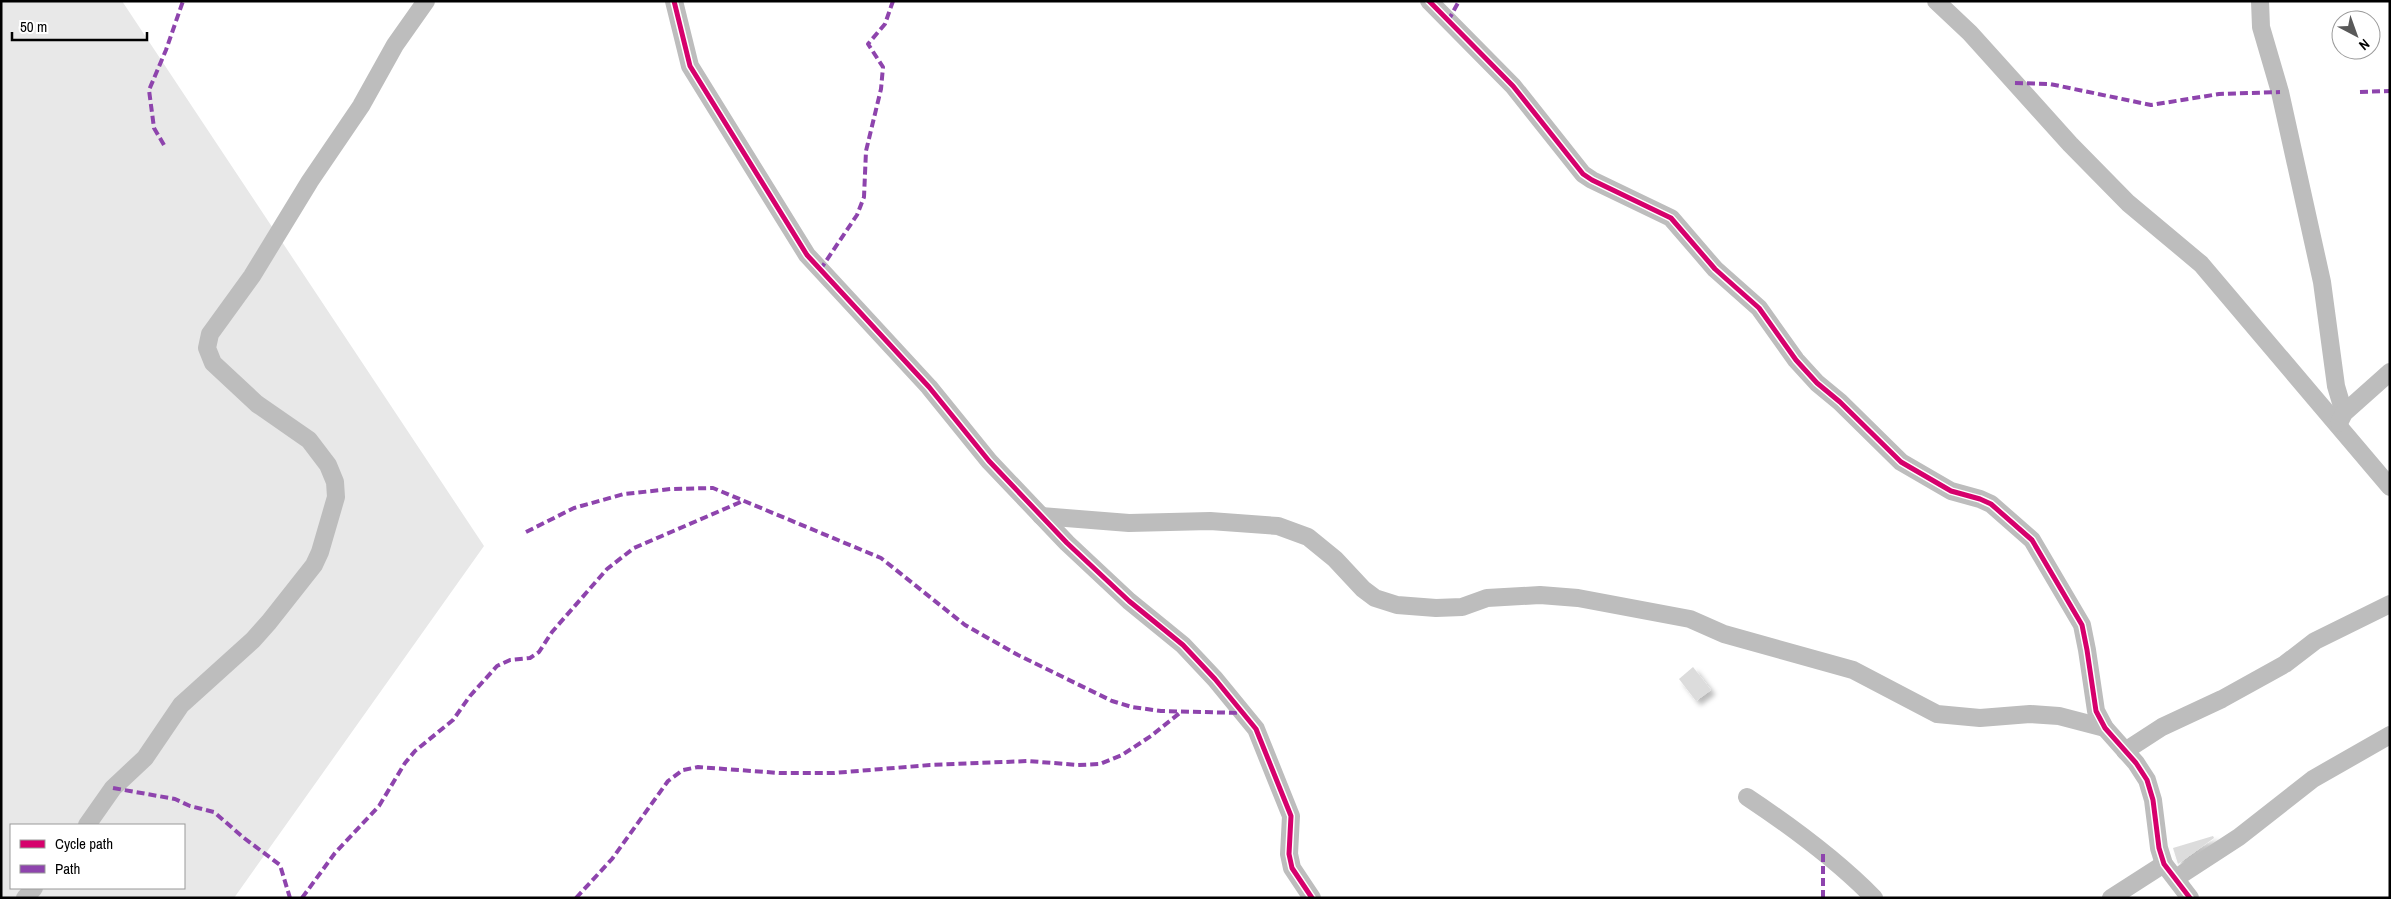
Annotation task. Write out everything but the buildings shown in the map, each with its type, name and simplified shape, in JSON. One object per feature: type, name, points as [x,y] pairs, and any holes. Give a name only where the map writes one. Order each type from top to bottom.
[{"type":"street","points":[[88,824],[114,788],[145,758],[181,705],[258,634],[314,565],[320,552],[336,497],[335,482],[328,465],[308,440],[257,404],[212,363],[207,348],[210,334],[252,276],[310,180],[361,106],[399,39],[426,1]]},
{"type":"street","points":[[674,1],[690,66],[807,255],[928,387],[989,461],[1041,516],[1129,601],[1183,645],[1256,729],[1291,816],[1289,854],[1292,868],[1312,898]]},
{"type":"street","points":[[1429,1],[1513,86],[1584,174],[1592,180],[1671,218],[1715,269],[1759,308],[1806,372],[1901,462],[1951,491],[1991,504],[2032,540],[2082,625],[2096,711],[2105,728],[2136,763],[2147,780],[2153,800],[2159,848],[2164,864],[2190,898]]},
{"type":"street","points":[[1936,1],[1970,33],[2070,144],[2128,203],[2201,264],[2341,419],[2390,487]]},
{"type":"street","points":[[2260,1],[2261,27],[2280,92],[2320,274],[2341,419]]},
{"type":"street","points":[[2341,419],[2390,372]]},
{"type":"street","points":[[1041,516],[1129,523],[1210,522],[1278,526],[1308,537],[1335,559],[1375,598],[1397,605],[1436,608],[1462,607],[1487,598],[1540,595],[1578,598],[1690,619],[1724,634],[1854,670],[1937,714],[1980,718],[2030,714],[2059,716],[2105,728]]},
{"type":"street","points":[[2125,751],[2162,727],[2222,699],[2285,664],[2315,640],[2390,604]]},
{"type":"street","points":[[2176,878],[2239,837],[2313,779],[2390,735]]},
{"type":"street","points":[[1747,798],[1785,823],[1850,872],[1874,898]]},
{"type":"street","points":[[2111,898],[2164,864]]},
{"type":"shaded area","points":[[1,1],[122,1],[484,546],[234,898],[1,898]]},
{"type":"marked path","points":[[164,145],[154,128],[149,90],[166,50],[183,1]]},
{"type":"marked path","points":[[820,270],[857,215],[864,197],[866,151],[881,89],[883,67],[868,44],[885,24],[893,1]]},
{"type":"marked path","points":[[1448,21],[1459,1]]},
{"type":"marked path","points":[[2015,83],[2050,84],[2151,105],[2219,94],[2280,92]]},
{"type":"marked path","points":[[2360,92],[2390,91]]},
{"type":"marked path","points":[[526,532],[574,508],[624,494],[671,489],[713,488],[881,558],[965,625],[1018,655],[1112,701],[1132,707],[1161,711],[1242,713]]},
{"type":"marked path","points":[[302,898],[335,853],[379,806],[405,763],[415,751],[453,720],[470,696],[497,666],[510,660],[530,658],[539,652],[552,632],[607,569],[634,548],[743,501]]},
{"type":"marked path","points":[[576,898],[612,859],[668,781],[683,770],[698,767],[779,773],[834,773],[930,765],[1028,761],[1078,765],[1100,764],[1122,755],[1151,736],[1181,712]]},
{"type":"marked path","points":[[113,788],[175,799],[190,806],[214,812],[280,865],[290,898]]},
{"type":"marked path","points":[[1823,852],[1823,898]]},
{"type":"cycle path","points":[[674,1],[690,66],[807,255],[929,387],[989,461],[1067,543],[1129,601],[1183,645],[1215,679],[1256,729],[1291,816],[1289,854],[1292,868],[1312,898]]},
{"type":"cycle path","points":[[1429,1],[1513,86],[1583,174],[1671,218],[1715,269],[1759,308],[1796,360],[1817,383],[1840,402],[1901,462],[1951,491],[1991,504],[2032,540],[2082,625],[2096,711],[2105,728],[2136,763],[2147,780],[2153,800],[2159,848],[2164,864],[2190,898]]}]
